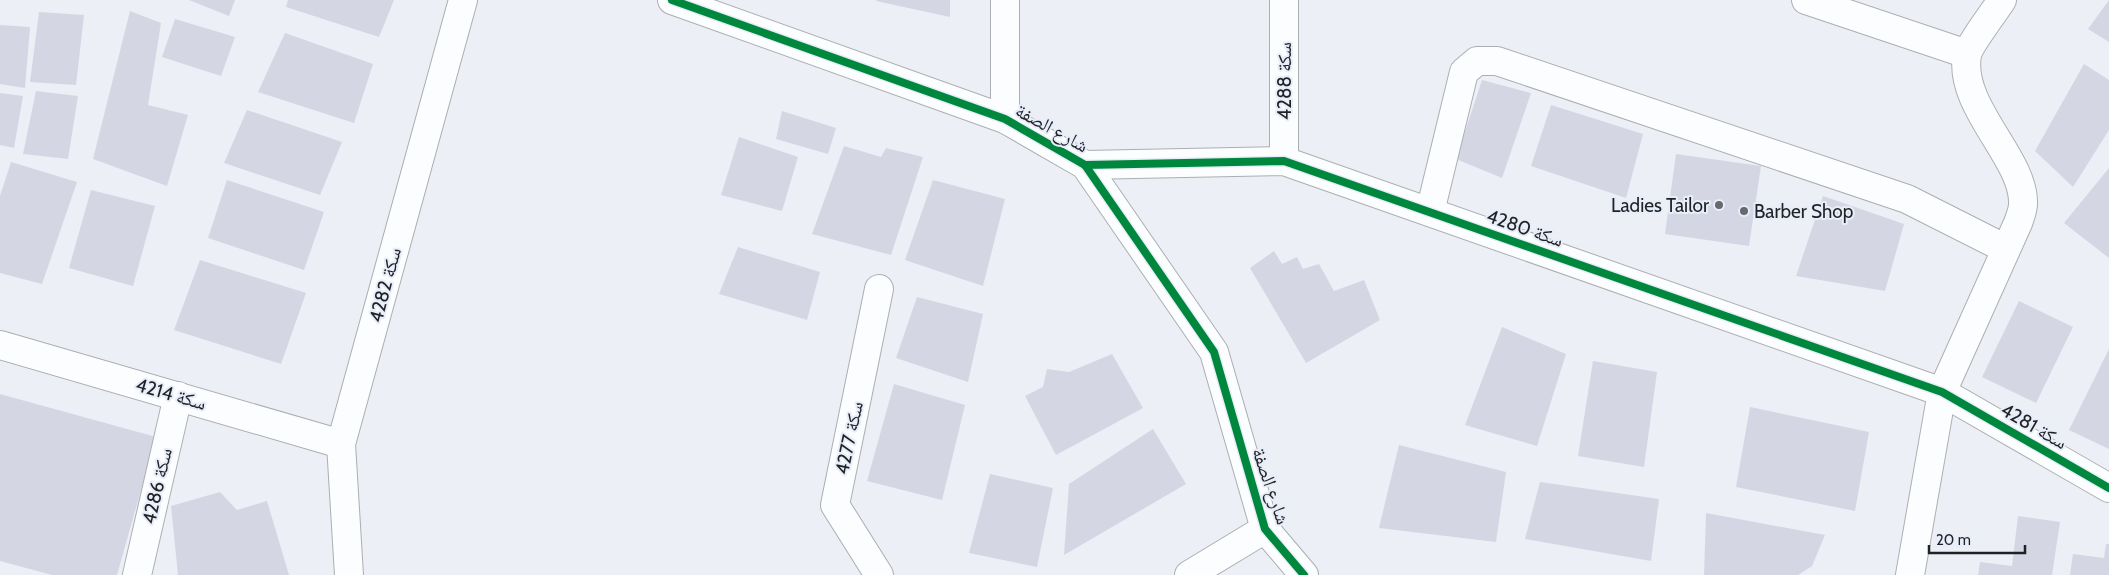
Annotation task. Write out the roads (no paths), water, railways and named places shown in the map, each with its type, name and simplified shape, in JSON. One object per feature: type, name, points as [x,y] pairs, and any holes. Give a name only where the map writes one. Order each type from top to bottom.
[{"type":"street","name":"سكة 4282","points":[[349,575],[341,444],[463,0]]},
{"type":"street","name":"شارع الصفة","points":[[672,0],[1005,119],[1085,165],[1214,352],[1265,529],[1304,575]]},
{"type":"street","points":[[1005,0],[1005,119]]},
{"type":"street","name":"سكة 4288","points":[[1284,0],[1284,161]]},
{"type":"street","points":[[1806,0],[1967,54]]},
{"type":"street","points":[[1910,575],[1942,392],[2018,222],[2023,204],[2019,180],[1981,112],[1969,84],[1967,54],[2002,0]]},
{"type":"street","points":[[1430,212],[1464,72],[1477,61],[1497,61],[1907,199],[2006,249]]},
{"type":"street","name":"سكة 4280","points":[[1085,165],[1284,161],[1942,392]]},
{"type":"street","name":"سكة 4277","points":[[879,289],[835,505],[879,575]]},
{"type":"street","name":"سكة 4214","points":[[0,345],[341,444]]},
{"type":"street","name":"سكة 4281","points":[[1942,392],[2109,488]]},
{"type":"street","name":"سكة 4286","points":[[137,575],[178,396]]},
{"type":"street","points":[[1188,575],[1265,529]]},
{"type":"place","name":"Ladies Tailor","points":[[1719,205]]},
{"type":"place","name":"Barber Shop","points":[[1744,211]]}]
